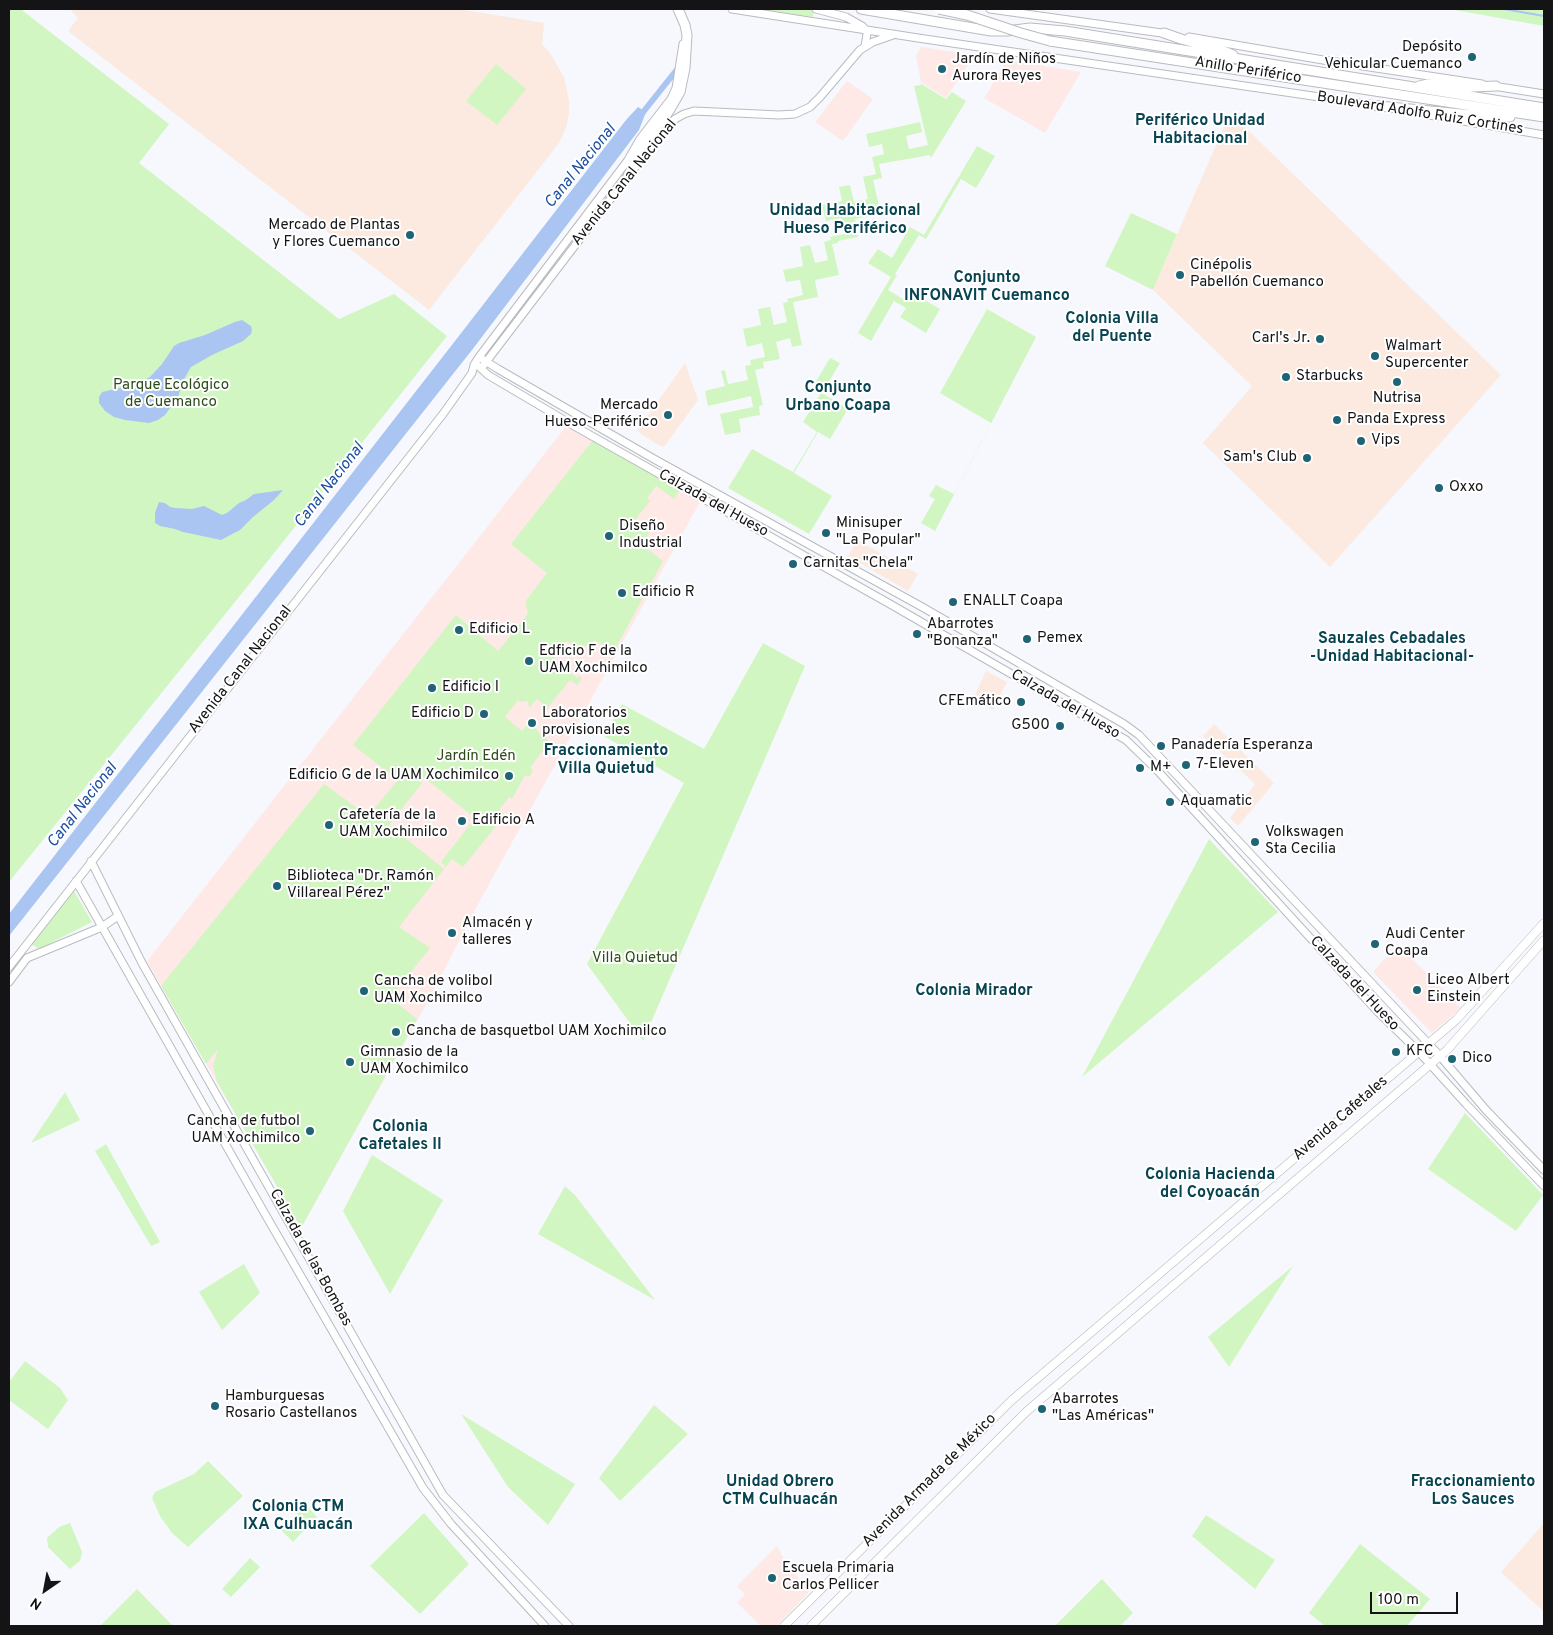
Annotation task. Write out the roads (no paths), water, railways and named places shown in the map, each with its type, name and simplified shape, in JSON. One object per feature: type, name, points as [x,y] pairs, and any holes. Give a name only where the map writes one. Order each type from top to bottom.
[{"type":"highway","points":[[628,176],[646,142],[669,111],[680,92],[685,68],[687,35],[685,25],[676,9]]},
{"type":"highway","name":"Anillo Periférico","points":[[861,9],[958,26],[999,31],[1030,28],[1048,29],[1416,88],[1543,114]]},
{"type":"highway","name":"Anillo Periférico","points":[[939,9],[967,15],[1050,41],[1543,114]]},
{"type":"highway","points":[[1164,33],[1221,50],[1242,60]]},
{"type":"highway","points":[[1416,88],[1428,84],[1472,87],[1496,86]]},
{"type":"highway","points":[[1370,105],[1482,116],[1543,114]]},
{"type":"main road","name":"Avenida Canal Nacional","points":[[9,967],[439,419],[472,373],[477,360],[628,160],[640,138],[674,94],[684,32],[676,9]]},
{"type":"main road","name":"Boulevard Adolfo Ruiz Cortines","points":[[732,9],[764,11],[896,35],[1370,105],[1544,135]]},
{"type":"main road","points":[[816,9],[846,17],[856,22],[866,30],[865,46]]},
{"type":"main road","points":[[990,9],[1164,33],[1544,94]]},
{"type":"main road","name":"Avenida Canal Nacional","points":[[472,373],[483,366],[628,176],[668,126],[680,116],[694,111],[795,114],[810,107],[865,46],[896,35]]},
{"type":"main road","points":[[496,349],[494,360],[498,369]]},
{"type":"main road","name":"Calzada del Hueso","points":[[477,360],[488,375],[576,427],[1126,740],[1156,769],[1389,1023],[1431,1064],[1466,1104],[1544,1186]]},
{"type":"main road","name":"Calzada del Hueso","points":[[483,366],[498,369],[710,490],[884,585],[1124,724],[1150,747],[1440,1056],[1486,1110],[1544,1170]]},
{"type":"main road","name":"Calzada de las Bombas","points":[[91,862],[142,963],[312,1260],[443,1495],[569,1626]]},
{"type":"main road","name":"Calzada de las Bombas","points":[[76,882],[423,1488],[452,1524],[545,1626]]},
{"type":"main road","points":[[9,982],[27,958],[102,927],[118,916]]},
{"type":"main road","name":"Avenida Cafetales","points":[[1012,1400],[1428,1044],[1472,1003],[1544,923]]},
{"type":"main road","name":"Avenida Cafetales","points":[[1026,1412],[1440,1056],[1544,940]]},
{"type":"main road","name":"Avenida Armada de México","points":[[784,1626],[1012,1400]]},
{"type":"main road","name":"Avenida Armada de México","points":[[810,1626],[1026,1412]]},
{"type":"main road","points":[[452,1524],[461,1515]]},
{"type":"water","name":"Canal Nacional","points":[[638,107],[646,112],[639,130],[472,350],[9,936],[9,914]]},
{"type":"water","points":[[242,320],[251,326],[251,334],[243,341],[191,367],[183,381],[178,397],[165,415],[158,420],[149,423],[114,417],[105,411],[99,403],[99,397],[102,392],[137,384],[150,377],[162,364],[174,346],[179,343]]},
{"type":"water","points":[[283,490],[240,530],[221,540],[183,532],[155,523],[155,513],[159,502],[175,508],[192,509],[204,506],[222,515],[254,494]]},
{"type":"waterway","points":[[1504,9],[1544,16]]},
{"type":"waterway","name":"Canal Nacional","points":[[640,116],[679,67]]},
{"type":"place","name":"Depósito Vehicular Cuemanco","points":[[1472,57]]},
{"type":"place","name":"Jardín de Niños Aurora Reyes","points":[[942,69]]},
{"type":"place","name":"Mercado de Plantas y Flores Cuemanco","points":[[410,235]]},
{"type":"place","name":"Cinépolis Pabellón Cuemanco","points":[[1180,275]]},
{"type":"place","name":"Carl's Jr.","points":[[1320,339]]},
{"type":"place","name":"Walmart Supercenter","points":[[1375,356]]},
{"type":"place","name":"Starbucks","points":[[1286,377]]},
{"type":"place","name":"Nutrisa","points":[[1397,382]]},
{"type":"place","name":"Mercado Hueso-Periférico","points":[[668,415]]},
{"type":"place","name":"Panda Express","points":[[1337,420]]},
{"type":"place","name":"Vips","points":[[1361,441]]},
{"type":"place","name":"Sam's Club","points":[[1307,458]]},
{"type":"place","name":"Oxxo","points":[[1439,488]]},
{"type":"place","name":"Minisuper \"La Popular\"","points":[[826,533]]},
{"type":"place","name":"Diseño Industrial","points":[[609,536]]},
{"type":"place","name":"Carnitas \"Chela\"","points":[[793,564]]},
{"type":"place","name":"Edificio R","points":[[622,593]]},
{"type":"place","name":"ENALLT Coapa","points":[[953,602]]},
{"type":"place","name":"Edificio L","points":[[459,630]]},
{"type":"place","name":"Abarrotes \"Bonanza\"","points":[[917,634]]},
{"type":"place","name":"Pemex","points":[[1027,639]]},
{"type":"place","name":"Edficio F de la UAM Xochimilco","points":[[529,661]]},
{"type":"place","name":"Edificio I","points":[[432,688]]},
{"type":"place","name":"CFEmático","points":[[1021,702]]},
{"type":"place","name":"Edificio D","points":[[484,714]]},
{"type":"place","name":"Laboratorios provisionales","points":[[532,723]]},
{"type":"place","name":"G500","points":[[1060,726]]},
{"type":"place","name":"Panadería Esperanza","points":[[1161,746]]},
{"type":"place","name":"7-Eleven","points":[[1186,765]]},
{"type":"place","name":"M+","points":[[1140,768]]},
{"type":"place","name":"Edificio G de la UAM Xochimilco","points":[[509,776]]},
{"type":"place","name":"Aquamatic","points":[[1170,802]]},
{"type":"place","name":"Edificio A","points":[[462,821]]},
{"type":"place","name":"Cafetería de la UAM Xochimilco","points":[[329,825]]},
{"type":"place","name":"Volkswagen Sta Cecilia","points":[[1255,842]]},
{"type":"place","name":"Biblioteca \"Dr. Ramón Villareal Pérez\"","points":[[277,886]]},
{"type":"place","name":"Almacén y talleres","points":[[452,933]]},
{"type":"place","name":"Audi Center Coapa","points":[[1375,944]]},
{"type":"place","name":"Liceo Albert Einstein","points":[[1417,990]]},
{"type":"place","name":"Cancha de volibol UAM Xochimilco","points":[[364,991]]},
{"type":"place","name":"Cancha de basquetbol UAM Xochimilco","points":[[396,1032]]},
{"type":"place","name":"KFC","points":[[1396,1052]]},
{"type":"place","name":"Dico","points":[[1452,1059]]},
{"type":"place","name":"Gimnasio de la UAM Xochimilco","points":[[350,1062]]},
{"type":"place","name":"Cancha de futbol UAM Xochimilco","points":[[310,1131]]},
{"type":"place","name":"Hamburguesas Rosario Castellanos","points":[[215,1406]]},
{"type":"place","name":"Abarrotes \"Las Américas\"","points":[[1042,1409]]},
{"type":"place","name":"Escuela Primaria Carlos Pellicer","points":[[772,1578]]},
{"type":"district","name":"Periférico Unidad Habitacional","points":[[1200,131]]},
{"type":"district","name":"Unidad Habitacional Hueso Periférico","points":[[845,221]]},
{"type":"district","name":"Conjunto INFONAVIT Cuemanco","points":[[987,288]]},
{"type":"district","name":"Colonia Villa del Puente","points":[[1112,329]]},
{"type":"district","name":"Conjunto Urbano Coapa","points":[[838,398]]},
{"type":"district","name":"Sauzales Cebadales -Unidad Habitacional-","points":[[1392,649]]},
{"type":"district","name":"Fraccionamiento Villa Quietud","points":[[606,761]]},
{"type":"district","name":"Colonia Mirador","points":[[974,992]]},
{"type":"district","name":"Colonia Cafetales II","points":[[400,1137]]},
{"type":"district","name":"Colonia Hacienda del Coyoacán","points":[[1210,1185]]},
{"type":"district","name":"Unidad Obrero CTM Culhuacán","points":[[780,1492]]},
{"type":"district","name":"Fraccionamiento Los Sauces","points":[[1473,1492]]},
{"type":"district","name":"Colonia CTM IXA Culhuacán","points":[[298,1517]]},
{"type":"park label","name":"Parque Ecológico de Cuemanco","points":[[171,394]]},
{"type":"park label","name":"Jardín Edén","points":[[476,757]]},
{"type":"park label","name":"Villa Quietud","points":[[635,959]]}]
